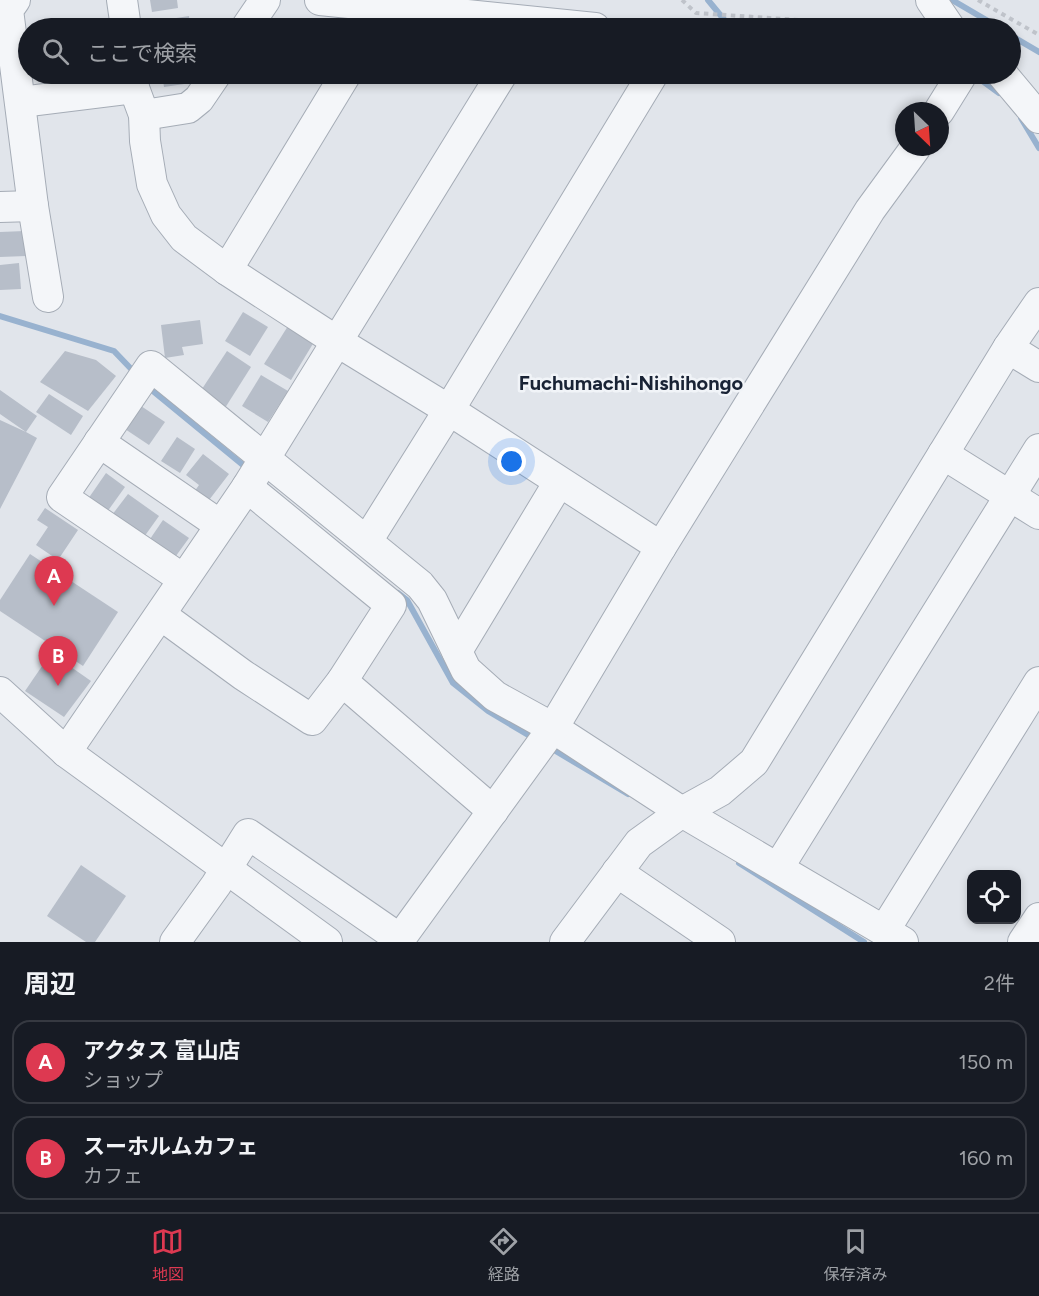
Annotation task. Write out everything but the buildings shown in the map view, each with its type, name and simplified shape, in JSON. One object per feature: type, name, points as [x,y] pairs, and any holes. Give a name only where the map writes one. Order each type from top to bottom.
[{"type":"street","points":[[15,0],[8,10],[18,81]]},
{"type":"street","points":[[122,0],[125,18]]},
{"type":"street","points":[[253,18],[265,0]]},
{"type":"street","points":[[320,0],[379,18]]},
{"type":"street","points":[[931,0],[943,18]]},
{"type":"street","points":[[18,84],[33,206],[48,297]]},
{"type":"street","points":[[21,102],[137,92],[188,108],[200,99],[210,84]]},
{"type":"street","points":[[227,270],[340,84]]},
{"type":"street","points":[[66,752],[247,488],[496,84]]},
{"type":"street","points":[[367,541],[647,84]]},
{"type":"street","points":[[945,102],[956,84]]},
{"type":"street","points":[[1010,84],[1039,118]]},
{"type":"street","points":[[137,92],[152,184],[166,215],[184,238],[227,270],[338,342],[449,410],[661,547]]},
{"type":"street","points":[[175,942],[248,834],[400,939],[552,728],[661,547],[870,210],[909,156]]},
{"type":"street","points":[[0,207],[33,206]]},
{"type":"street","points":[[565,942],[639,843],[682,812],[720,791],[754,762],[1008,348],[1039,303]]},
{"type":"street","points":[[1008,348],[1039,367]]},
{"type":"street","points":[[183,579],[62,497],[151,366],[420,585],[432,600],[466,670],[495,696],[552,728],[682,812],[893,937],[1039,682]]},
{"type":"street","points":[[99,442],[220,525]]},
{"type":"street","points":[[778,868],[1039,449]]},
{"type":"street","points":[[943,454],[1039,514]]},
{"type":"street","points":[[457,651],[559,482]]},
{"type":"street","points":[[161,615],[243,675],[312,720],[342,681],[391,605],[247,488]]},
{"type":"street","points":[[342,681],[493,811]]},
{"type":"street","points":[[0,692],[66,752],[327,942]]},
{"type":"street","points":[[617,872],[720,942]]},
{"type":"street","points":[[1023,942],[1039,918]]},
{"type":"path","points":[[682,0],[696,14],[759,18]]},
{"type":"path","points":[[978,0],[1009,18]]},
{"type":"path","points":[[1021,25],[1039,35]]},
{"type":"waterway","points":[[708,0],[723,18]]},
{"type":"waterway","points":[[952,0],[983,18]]},
{"type":"waterway","points":[[1021,41],[1039,52]]},
{"type":"waterway","points":[[987,84],[999,93]]},
{"type":"waterway","points":[[1021,118],[1039,148]]},
{"type":"waterway","points":[[0,316],[114,351],[135,373]]},
{"type":"waterway","points":[[148,387],[249,470]]},
{"type":"waterway","points":[[398,593],[407,600],[453,683],[488,711],[535,739]]},
{"type":"waterway","points":[[549,747],[628,794]]},
{"type":"waterway","points":[[739,863],[864,942]]},
{"type":"place","name":"アクタス 富山店","points":[[54,606]]},
{"type":"place","name":"スーホルムカフェ","points":[[58,686]]},
{"type":"district","name":"Fuchumachi-Nishihongo","points":[[631,383]]}]
